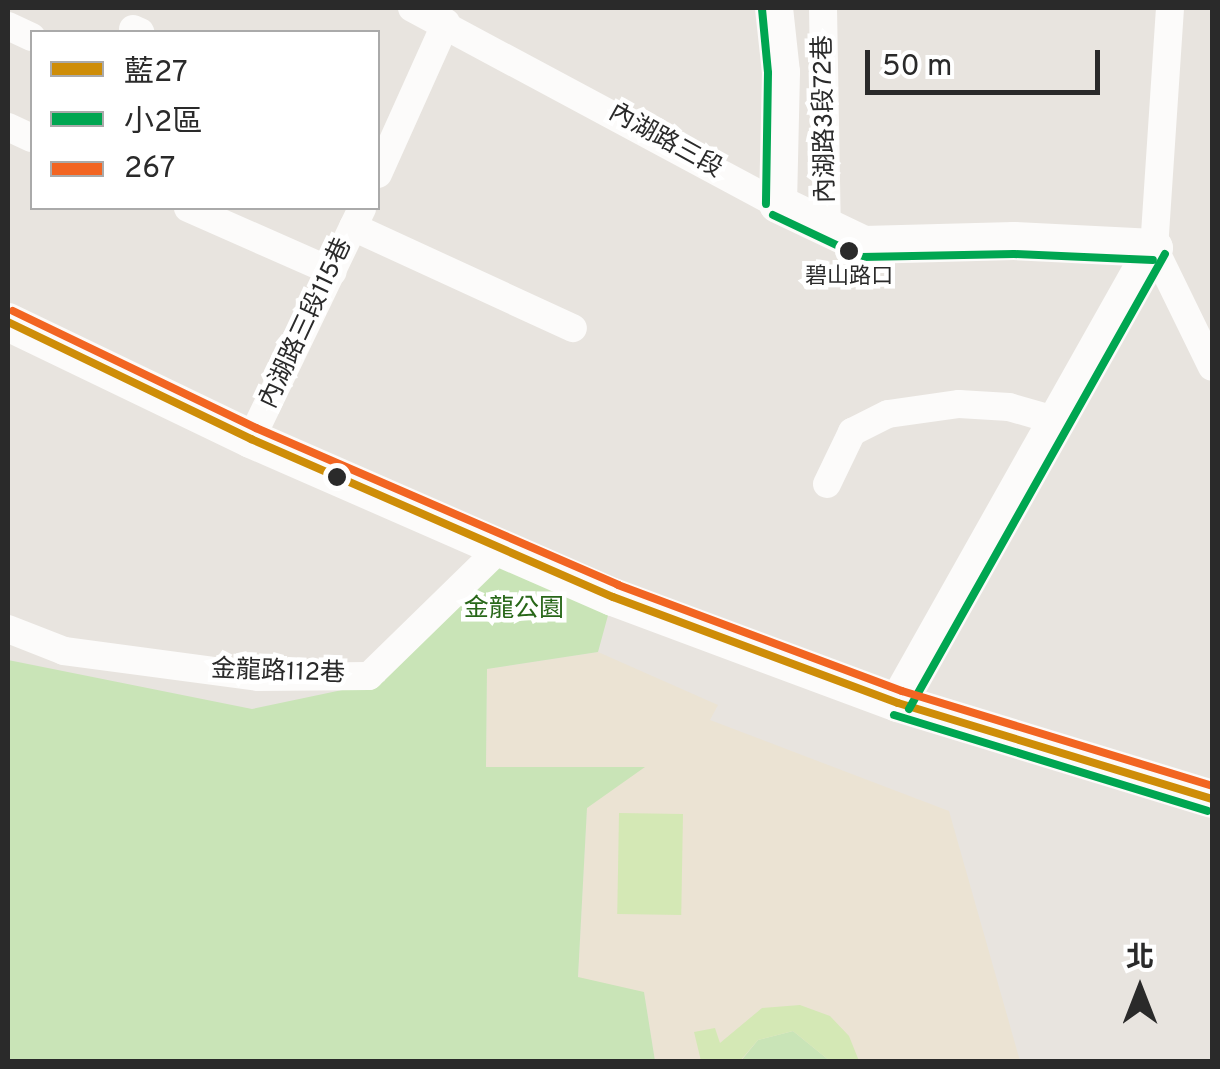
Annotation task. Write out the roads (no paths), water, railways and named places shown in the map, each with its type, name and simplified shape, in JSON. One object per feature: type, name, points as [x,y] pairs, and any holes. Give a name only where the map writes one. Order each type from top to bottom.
[{"type":"street","name":"內湖路三段","points":[[412,8],[827,231],[864,245],[1014,241],[1154,248]]},
{"type":"street","points":[[774,8],[782,72],[778,204]]},
{"type":"street","name":"內湖路3段72巷","points":[[822,8],[827,231]]},
{"type":"street","points":[[898,703],[1154,248],[1170,8]]},
{"type":"street","points":[[383,145],[446,23]]},
{"type":"street","points":[[193,210],[333,272]]},
{"type":"street","points":[[358,217],[573,328]]},
{"type":"street","name":"內湖路三段115巷","points":[[251,439],[358,217]]},
{"type":"street","points":[[1154,248],[1212,367]]},
{"type":"street","points":[[8,322],[251,439],[613,597],[898,703],[1212,799]]},
{"type":"street","points":[[827,484],[852,432],[888,414],[960,404],[1054,420]]},
{"type":"street","name":"金龍路112巷","points":[[8,628],[64,652],[219,672],[370,676],[501,547]]},
{"type":"place","name":"碧山路口","points":[[849,251]]},
{"type":"park label","name":"金龍公園","points":[[514,610]]}]
